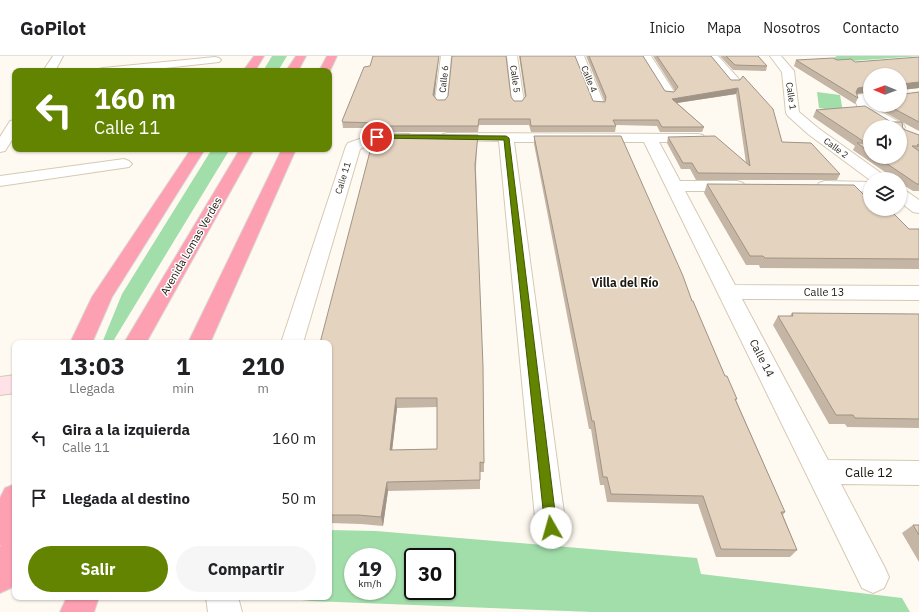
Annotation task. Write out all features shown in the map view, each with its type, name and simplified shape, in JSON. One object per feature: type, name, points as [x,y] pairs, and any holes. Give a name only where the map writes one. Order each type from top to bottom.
[{"type":"highway","points":[[251,68],[259,56]]},
{"type":"highway","points":[[294,68],[301,56]]},
{"type":"highway","points":[[326,68],[332,56]]},
{"type":"highway","points":[[82,340],[102,297],[196,152]]},
{"type":"highway","name":"Avenida Lomas Verdes","points":[[136,340],[245,152]]},
{"type":"highway","points":[[200,340],[288,152]]},
{"type":"highway","points":[[0,531],[12,504]]},
{"type":"highway","points":[[0,577],[12,556]]},
{"type":"highway","points":[[77,612],[82,600]]},
{"type":"street","points":[[50,68],[58,56]]},
{"type":"street","name":"Calle 6","points":[[441,101],[446,56]]},
{"type":"street","name":"Calle 5","points":[[512,56],[518,102]]},
{"type":"street","name":"Calle 4","points":[[579,56],[598,103]]},
{"type":"street","points":[[646,56],[669,93]]},
{"type":"street","points":[[712,56],[734,81]]},
{"type":"street","name":"Calle 1","points":[[775,56],[788,71],[793,113],[813,132]]},
{"type":"street","points":[[134,68],[215,60]]},
{"type":"street","points":[[872,112],[886,120]]},
{"type":"street","points":[[0,148],[12,129]]},
{"type":"street","name":"Calle 2","points":[[813,132],[869,172]]},
{"type":"street","points":[[907,133],[913,136]]},
{"type":"street","name":"Calle 11","points":[[293,340],[353,146],[377,137],[706,138]]},
{"type":"street","points":[[506,138],[551,528]]},
{"type":"street","name":"Calle 14","points":[[650,138],[873,577]]},
{"type":"street","points":[[0,181],[124,164]]},
{"type":"street","points":[[675,186],[753,186]]},
{"type":"street","points":[[808,186],[863,187]]},
{"type":"street","points":[[907,199],[919,208]]},
{"type":"street","name":"Calle 13","points":[[728,292],[919,293]]},
{"type":"street","points":[[0,386],[12,384]]},
{"type":"street","name":"Calle 12","points":[[820,472],[919,473]]},
{"type":"street","points":[[223,600],[225,612]]},
{"type":"green space","points":[[272,56],[287,56],[280,68],[265,68]]},
{"type":"green space","points":[[837,56],[919,56],[838,62],[829,60]]},
{"type":"green space","points":[[817,92],[840,95],[843,112],[819,108]]},
{"type":"green space","points":[[210,152],[228,152],[114,340],[103,340],[122,294]]},
{"type":"green space","points":[[332,530],[376,531],[697,558],[701,574],[902,598],[910,612],[592,612],[302,600],[332,600]]},
{"type":"building","points":[[373,56],[439,56],[433,95],[437,100],[445,100],[448,96],[452,56],[506,56],[511,97],[514,101],[522,101],[526,96],[520,56],[575,56],[593,101],[605,102],[606,97],[589,56],[643,56],[665,91],[674,92],[678,87],[657,56],[711,56],[731,80],[740,80],[743,76],[773,109],[782,142],[811,143],[840,174],[698,173],[692,163],[683,163],[668,137],[715,136],[750,166],[738,88],[672,99],[704,127],[662,127],[658,120],[613,120],[616,126],[531,126],[530,119],[479,119],[478,126],[378,126],[379,123],[343,122],[342,121],[364,67],[370,66]]},
{"type":"building","points":[[726,56],[758,56],[767,66],[735,65]]},
{"type":"building","points":[[919,57],[919,82],[907,83],[907,68],[863,68],[863,87],[858,88],[856,92],[858,98],[796,60],[833,58],[837,60],[851,59],[855,62]]},
{"type":"building","points":[[919,92],[919,122],[900,112],[907,112],[907,94]]},
{"type":"building","points":[[863,106],[863,112],[875,112],[888,120],[863,120],[863,141],[816,110]]},
{"type":"building","points":[[907,130],[919,135],[919,144],[917,145],[919,146],[912,146],[919,151],[919,184],[907,177],[907,172],[899,172],[887,164],[907,164]]},
{"type":"building","points":[[378,134],[478,135],[475,165],[483,366],[484,463],[480,462],[480,480],[387,482],[381,517],[332,515],[332,340],[321,340],[374,136]],"holes":[[[396,398],[437,398],[437,449],[390,450]]]},
{"type":"building","points":[[534,136],[621,136],[683,276],[692,301],[725,376],[727,376],[737,399],[735,399],[785,512],[781,512],[797,550],[721,549],[703,496],[611,494],[607,477],[603,477],[594,421],[592,421]]},
{"type":"building","points":[[857,143],[863,143],[863,147]]},
{"type":"building","points":[[707,184],[854,185],[863,194],[863,216],[896,216],[909,229],[919,229],[919,259],[765,258],[763,256],[750,256]]},
{"type":"building","points":[[792,313],[919,314],[919,419],[855,418],[853,415],[836,415],[778,316],[793,316]]},
{"type":"building","points":[[913,525],[919,525],[919,535]]},
{"type":"district","name":"Villa del Río","points":[[625,283]]},
{"type":"route","points":[[377,137],[506,138],[551,528]]}]
